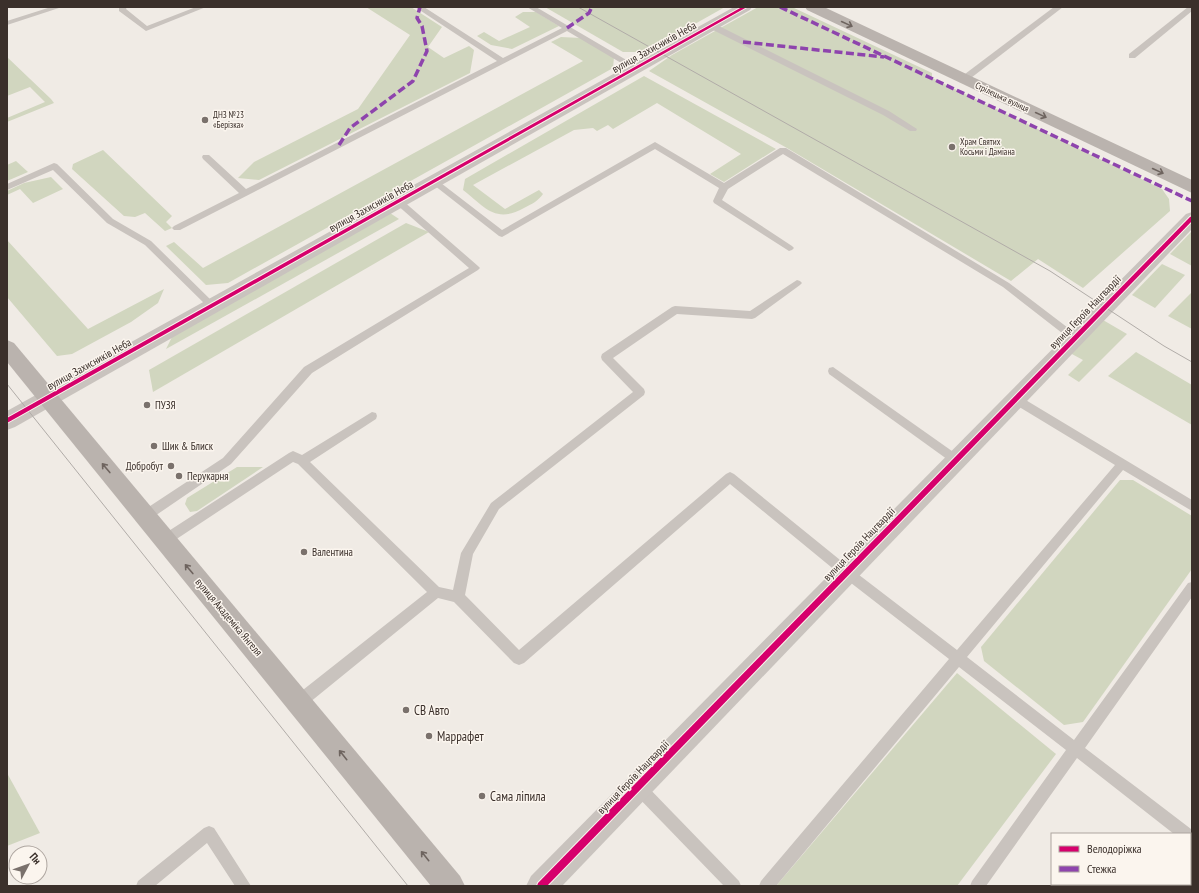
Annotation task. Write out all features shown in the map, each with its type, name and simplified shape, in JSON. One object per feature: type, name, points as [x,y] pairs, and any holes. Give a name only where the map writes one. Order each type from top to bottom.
[{"type":"main road","name":"Стрілецька вулиця","points":[[812,7],[1192,186]]},
{"type":"main road","name":"вулиця Академіка Янгеля","points":[[7,348],[450,886]]},
{"type":"street","name":"вулиця Захисників Неба","points":[[7,421],[745,7]]},
{"type":"street","name":"вулиця Героїв Нацгвардії","points":[[541,886],[955,459],[1192,218]]},
{"type":"lane","points":[[7,23],[58,7]]},
{"type":"lane","points":[[123,7],[122,9],[146,29],[202,7]]},
{"type":"lane","points":[[419,7],[503,61]]},
{"type":"lane","points":[[531,7],[636,68]]},
{"type":"lane","points":[[964,79],[1059,7]]},
{"type":"lane","points":[[1132,56],[1192,7]]},
{"type":"lane","points":[[712,26],[886,113],[913,129]]},
{"type":"lane","points":[[177,228],[567,28]]},
{"type":"lane","points":[[434,182],[502,234],[655,144],[724,188]]},
{"type":"lane","points":[[789,248],[717,201],[724,188],[783,150],[1006,285],[1075,337]]},
{"type":"lane","points":[[206,157],[245,193]]},
{"type":"lane","points":[[7,187],[54,166],[110,221],[148,243],[212,306]]},
{"type":"lane","points":[[145,516],[227,461],[308,370],[475,268],[399,202]]},
{"type":"lane","points":[[458,597],[466,553],[495,506],[640,392],[606,357],[675,310],[752,315],[797,283]]},
{"type":"lane","points":[[832,371],[955,459]]},
{"type":"lane","points":[[1015,399],[1192,506]]},
{"type":"lane","points":[[302,461],[372,416]]},
{"type":"lane","points":[[165,540],[293,456],[302,461],[436,592],[458,597],[519,659],[730,477],[846,572],[1185,833]]},
{"type":"lane","points":[[766,886],[1121,464]]},
{"type":"lane","points":[[977,886],[1192,587]]},
{"type":"lane","points":[[299,702],[436,592]]},
{"type":"lane","points":[[638,787],[734,886]]},
{"type":"lane","points":[[143,886],[209,833],[244,886]]},
{"type":"green space","points":[[366,7],[411,7],[442,27],[428,47],[444,58],[469,46],[474,50],[470,73],[259,180],[238,178],[254,162],[358,109],[410,35]]},
{"type":"green space","points":[[545,7],[725,7],[645,52],[623,52]]},
{"type":"green space","points":[[758,7],[792,7],[932,73],[932,78],[1162,189],[1169,199],[1170,211],[1083,288],[1038,259],[1011,281],[787,148],[649,71],[672,55]]},
{"type":"green space","points":[[523,12],[536,12],[559,26],[512,49],[491,45],[477,36],[484,32],[499,41],[530,27],[515,17]]},
{"type":"green space","points":[[561,37],[581,38],[614,57],[613,68],[228,283],[206,285],[166,246],[174,242],[203,268],[583,61],[551,42]]},
{"type":"green space","points":[[7,57],[54,103],[7,122],[7,118],[45,102],[30,87],[7,96]]},
{"type":"green space","points":[[644,76],[776,149],[724,182],[710,174],[741,154],[657,103],[613,129],[608,125],[597,131],[593,128],[574,130],[473,185],[505,209],[539,190],[543,194],[535,202],[514,213],[498,214],[491,211],[463,190],[465,179]]},
{"type":"green space","points":[[103,150],[172,216],[166,222],[172,228],[165,231],[145,213],[135,217],[124,216],[72,169],[73,164]]},
{"type":"green space","points":[[16,161],[28,172],[7,181],[7,165]]},
{"type":"green space","points":[[51,177],[63,189],[33,203],[20,189],[7,195],[7,191],[24,183]]},
{"type":"green space","points":[[390,213],[399,219],[166,349],[173,335]]},
{"type":"green space","points":[[406,223],[429,232],[153,392],[149,370]]},
{"type":"green space","points":[[1192,231],[1192,266],[1170,254]]},
{"type":"green space","points":[[7,240],[88,329],[164,289],[158,303],[131,322],[72,354],[57,356],[7,297]]},
{"type":"green space","points":[[1162,264],[1185,275],[1155,308],[1132,295]]},
{"type":"green space","points":[[1192,292],[1192,329],[1168,316]]},
{"type":"green space","points":[[1103,320],[1127,334],[1079,382],[1068,375],[1083,360],[1070,353]]},
{"type":"green space","points":[[1136,352],[1192,385],[1192,425],[1108,376]]},
{"type":"green space","points":[[237,467],[263,467],[197,511],[190,512],[185,504],[187,498]]},
{"type":"green space","points":[[1120,480],[1133,480],[1192,516],[1192,569],[1083,722],[1064,725],[984,661],[981,647]]},
{"type":"green space","points":[[957,673],[1056,754],[957,886],[776,886]]},
{"type":"green space","points":[[7,773],[40,833],[7,846]]},
{"type":"tram line","points":[[578,7],[1050,271],[1164,346],[1192,362]]},
{"type":"tram line","points":[[7,384],[408,886]]},
{"type":"marked path","points":[[339,145],[350,128],[413,81],[427,51],[422,26],[417,18],[420,7]]},
{"type":"marked path","points":[[567,28],[589,13],[592,7]]},
{"type":"marked path","points":[[780,7],[1192,201]]},
{"type":"marked path","points":[[743,42],[884,57]]},
{"type":"cycle path","points":[[7,421],[745,7]]},
{"type":"cycle path","points":[[541,886],[1192,218]]},
{"type":"place","name":"ДНЗ №23 «Берізка»","points":[[205,120]]},
{"type":"place","name":"Храм Святих Косьми і Даміана","points":[[952,147]]},
{"type":"place","name":"ПУЗЯ","points":[[147,405]]},
{"type":"place","name":"Шик & Блиск","points":[[154,446]]},
{"type":"place","name":"Добробут","points":[[171,466]]},
{"type":"place","name":"Перукарня","points":[[179,476]]},
{"type":"place","name":"Валентина","points":[[304,552]]},
{"type":"place","name":"СВ Авто","points":[[406,710]]},
{"type":"place","name":"Маррафет","points":[[429,736]]},
{"type":"place","name":"Сама ліпила","points":[[482,796]]}]
